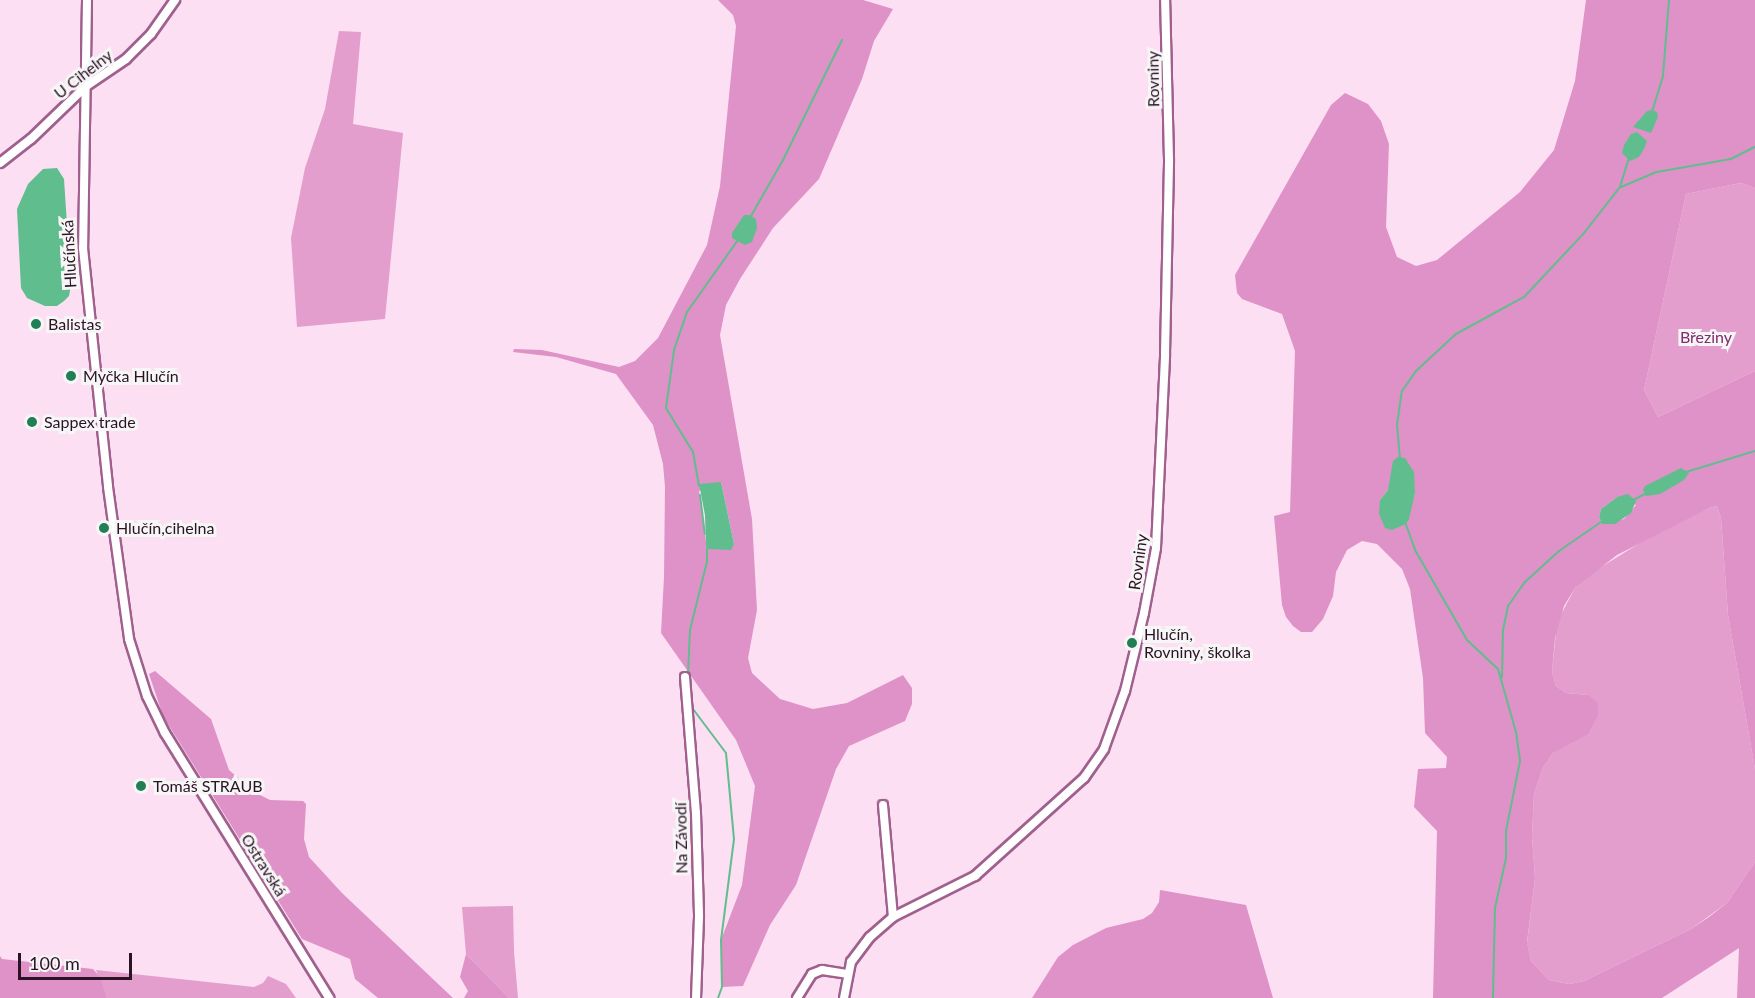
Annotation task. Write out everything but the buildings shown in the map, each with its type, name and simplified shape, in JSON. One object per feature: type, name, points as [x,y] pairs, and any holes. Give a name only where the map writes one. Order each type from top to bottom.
[{"type":"street","name":"Hlučínská","points":[[87,0],[82,207],[85,274],[122,605],[140,676],[173,747]]},
{"type":"street","name":"U Cihelny","points":[[0,163],[31,139],[85,87],[114,69],[138,48],[175,0]]},
{"type":"street","name":"Rovniny","points":[[844,998],[847,974],[855,954],[893,917],[975,876],[1075,788],[1104,749],[1125,691],[1144,613],[1156,548],[1169,159],[1165,0]]},
{"type":"street","name":"Na Závodí","points":[[685,677],[696,813],[699,917],[696,998]]},
{"type":"street","name":"Ostravská","points":[[173,747],[329,998]]},
{"type":"street","points":[[883,805],[893,917]]},
{"type":"street","points":[[797,998],[812,974],[822,970],[847,974]]},
{"type":"green space","points":[[339,31],[361,32],[353,124],[403,133],[385,319],[297,327],[291,238],[305,168],[325,109]]},
{"type":"green space","name":"Březiny","points":[[1741,183],[1755,188],[1755,371],[1658,417],[1644,390],[1686,194]]},
{"type":"green space","points":[[1717,506],[1721,518],[1728,615],[1755,769],[1755,862],[1727,903],[1691,929],[1584,981],[1569,984],[1549,980],[1531,961],[1527,943],[1535,878],[1532,836],[1534,794],[1543,768],[1553,753],[1565,745],[1588,695],[1566,693],[1556,686],[1552,672],[1557,622],[1575,588],[1595,571],[1659,531]]},
{"type":"green space","points":[[513,906],[518,998],[509,998],[466,954],[462,907]]},
{"type":"green space","points":[[96,970],[254,987],[263,983],[268,976],[286,984],[296,998],[107,998]]},
{"type":"shaded area","points":[[718,0],[863,0],[893,9],[874,41],[862,79],[819,179],[773,228],[740,279],[726,305],[720,335],[752,519],[757,610],[748,658],[752,673],[780,699],[813,709],[847,703],[903,675],[912,688],[912,704],[905,721],[849,746],[836,769],[796,885],[770,925],[743,986],[722,987],[721,940],[742,885],[755,786],[736,740],[661,633],[665,487],[663,464],[653,425],[616,374],[556,357],[513,352],[514,349],[542,350],[619,367],[635,361],[658,338],[707,245],[720,186],[736,26],[733,15]],"holes":[[[721,482],[734,544],[707,549],[699,491]]]},
{"type":"shaded area","points":[[1586,0],[1755,0],[1755,188],[1741,183],[1686,194],[1644,390],[1658,417],[1755,371],[1755,769],[1728,615],[1721,518],[1717,506],[1617,555],[1575,588],[1564,606],[1555,638],[1552,672],[1556,686],[1566,693],[1588,695],[1598,703],[1598,715],[1588,734],[1553,753],[1543,768],[1534,794],[1532,836],[1535,878],[1527,942],[1531,961],[1549,980],[1569,984],[1584,981],[1691,929],[1709,917],[1727,903],[1755,862],[1755,998],[1737,998],[1739,948],[1662,998],[1433,998],[1437,831],[1414,807],[1418,769],[1446,768],[1447,757],[1425,733],[1423,678],[1410,589],[1402,569],[1377,544],[1362,541],[1347,550],[1336,572],[1333,596],[1323,619],[1312,632],[1301,632],[1293,626],[1286,617],[1282,605],[1274,516],[1290,512],[1295,351],[1282,314],[1242,299],[1237,293],[1235,275],[1331,105],[1345,93],[1368,104],[1381,121],[1389,144],[1386,227],[1397,257],[1416,266],[1437,260],[1520,192],[1554,150],[1575,81]],"holes":[[[1388,490],[1415,493],[1405,524],[1380,500]],[[1617,497],[1636,505],[1624,519],[1602,524],[1599,517],[1601,509]]]},
{"type":"shaded area","points":[[1647,111],[1657,112],[1658,117],[1651,133],[1633,127]]},
{"type":"shaded area","points":[[1637,132],[1647,141],[1639,157],[1630,161],[1622,153],[1631,134]]},
{"type":"shaded area","points":[[57,168],[64,179],[71,285],[69,296],[64,301],[57,306],[45,306],[27,298],[21,288],[17,209],[28,184],[43,169]]},
{"type":"shaded area","points":[[744,215],[750,215],[756,219],[757,228],[752,242],[745,245],[732,238],[732,233]]},
{"type":"shaded area","points":[[1398,457],[1405,458],[1414,472],[1415,493],[1406,524],[1392,530],[1385,528],[1379,514],[1380,500],[1388,490],[1393,461]]},
{"type":"shaded area","points":[[1681,468],[1689,473],[1684,480],[1660,494],[1646,496],[1643,490],[1645,486]]},
{"type":"shaded area","points":[[721,482],[734,544],[731,550],[707,549],[706,545],[705,515],[699,484]]},
{"type":"shaded area","points":[[1628,494],[1636,501],[1631,513],[1615,524],[1602,524],[1599,517],[1601,509],[1617,497]]},
{"type":"shaded area","points":[[155,671],[211,719],[229,770],[254,792],[270,800],[303,801],[306,804],[304,839],[309,857],[342,893],[453,998],[378,998],[355,979],[350,959],[302,939],[163,716],[149,674]]},
{"type":"shaded area","points":[[1160,890],[1246,905],[1273,998],[1032,998],[1058,957],[1073,945],[1106,928],[1143,919],[1152,913],[1159,902]]},
{"type":"shaded area","points":[[466,954],[509,998],[464,998],[468,991],[460,977]]},
{"type":"shaded area","points":[[0,956],[2,959],[93,969],[100,977],[107,998],[0,998]]},
{"type":"waterway","points":[[1652,112],[1663,76],[1669,0]]},
{"type":"waterway","points":[[751,216],[783,160],[842,40]]},
{"type":"waterway","points":[[1621,187],[1657,172],[1731,159],[1755,147]]},
{"type":"waterway","points":[[1400,459],[1397,425],[1402,391],[1416,371],[1456,334],[1524,297],[1584,233],[1620,187],[1629,158]]},
{"type":"waterway","points":[[699,486],[693,452],[666,408],[674,350],[687,312],[738,240]]},
{"type":"waterway","points":[[1686,472],[1755,451]]},
{"type":"waterway","points":[[1633,500],[1647,493]]},
{"type":"waterway","points":[[700,495],[705,534]]},
{"type":"waterway","points":[[1502,677],[1503,630],[1508,606],[1525,582],[1559,551],[1604,520]]},
{"type":"waterway","points":[[1405,522],[1415,550],[1467,640],[1498,669],[1516,732],[1520,761],[1506,831],[1506,858],[1495,908],[1493,998]]},
{"type":"waterway","points":[[688,675],[690,630],[707,562],[707,548]]},
{"type":"waterway","points":[[690,690],[693,709],[726,753],[734,839],[721,940],[722,987],[718,998]]},
{"type":"place","name":"Balistas","points":[[36,324]]},
{"type":"place","name":"Myčka Hlučín","points":[[71,376]]},
{"type":"place","name":"Sappex trade","points":[[32,422]]},
{"type":"place","name":"Hlučín,cihelna","points":[[104,528]]},
{"type":"place","name":"Hlučín, Rovniny, školka","points":[[1132,643]]},
{"type":"place","name":"Tomáš STRAUB","points":[[141,786]]}]
